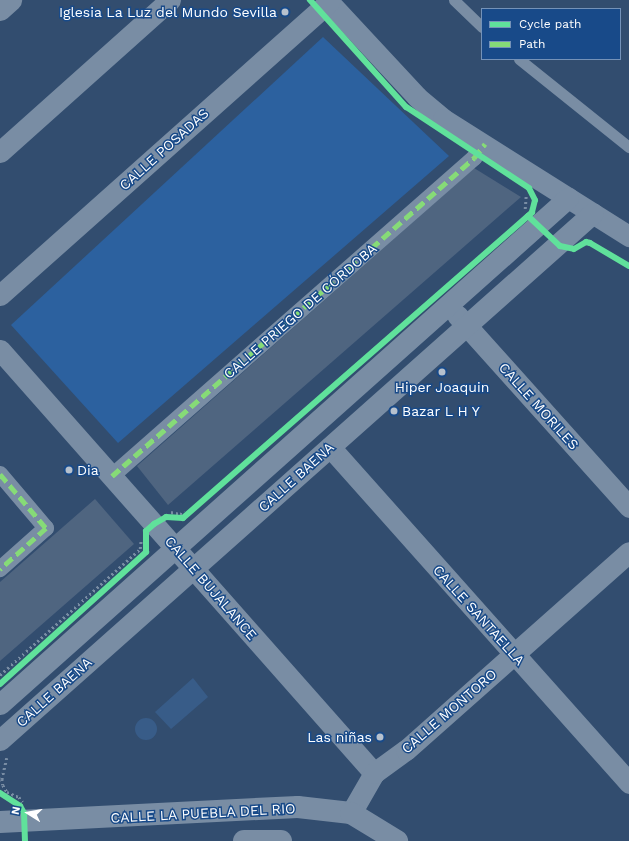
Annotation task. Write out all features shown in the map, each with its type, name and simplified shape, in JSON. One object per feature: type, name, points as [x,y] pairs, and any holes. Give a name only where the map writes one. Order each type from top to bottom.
[{"type":"street","points":[[0,10],[11,0]]},
{"type":"street","points":[[0,152],[170,0]]},
{"type":"street","points":[[328,1],[417,97],[443,119],[485,144],[629,236]]},
{"type":"street","name":"CALLE POSADAS","points":[[0,296],[328,1]]},
{"type":"street","name":"CALLE PRIEGO DE CÓRDOBA","points":[[112,476],[474,158],[485,144]]},
{"type":"street","name":"CALLE BAENA","points":[[0,704],[174,546],[448,305],[534,219],[568,198]]},
{"type":"street","name":"CALLE BAENA","points":[[3,746],[193,568],[593,213]]},
{"type":"street","name":"CALLE MORILES","points":[[448,305],[629,507]]},
{"type":"street","name":"CALLE BUJALANCE","points":[[0,350],[374,773]]},
{"type":"street","name":"CALLE SANTAELLA","points":[[330,447],[629,783]]},
{"type":"street","points":[[0,474],[46,528],[0,568]]},
{"type":"street","name":"CALLE MONTORO","points":[[351,813],[374,773],[406,750],[629,552]]},
{"type":"street","name":"CALLE LA PUEBLA DEL RIO","points":[[0,822],[25,814],[298,808],[351,813],[397,841]]},
{"type":"street","points":[[244,841],[280,841]]},
{"type":"lane","points":[[454,0],[481,26]]},
{"type":"lane","points":[[520,60],[629,147]]},
{"type":"path","points":[[519,214],[527,203],[527,190],[534,194]]},
{"type":"path","points":[[0,684],[146,552],[146,531],[154,523],[166,516],[183,518],[193,507]]},
{"type":"path","points":[[0,675],[140,549],[154,523],[180,514],[193,507]]},
{"type":"path","points":[[3,746],[3,785],[7,792],[19,796],[25,814]]},
{"type":"path","points":[[0,753],[0,758]]},
{"type":"path","points":[[0,793],[20,806],[25,814]]},
{"type":"shaded area","points":[[323,37],[449,156],[118,443],[11,325]]},
{"type":"shaded area","points":[[193,678],[208,697],[171,729],[155,712]]},
{"type":"shaded area","points":[[146,718],[154,721],[157,729],[154,737],[146,740],[138,737],[135,729],[138,721]]},
{"type":"building","points":[[474,168],[521,197],[168,505],[137,466]]},
{"type":"building","points":[[95,499],[134,544],[0,661],[0,582]]},
{"type":"marked path","points":[[112,476],[474,158],[485,144]]},
{"type":"marked path","points":[[0,474],[46,528],[0,569]]},
{"type":"cycle path","points":[[0,684],[146,552],[146,531],[166,517],[183,518],[532,212],[535,200],[529,188],[406,107],[310,0]]},
{"type":"cycle path","points":[[528,216],[560,246],[574,249],[586,242],[590,243],[629,266]]},
{"type":"cycle path","points":[[0,793],[20,806],[24,813],[25,841]]},
{"type":"place","name":"Iglesia La Luz del Mundo Sevilla","points":[[285,12]]},
{"type":"place","name":"Hiper Joaquin","points":[[442,372]]},
{"type":"place","name":"Bazar L H Y","points":[[394,411]]},
{"type":"place","name":"Dia","points":[[69,470]]},
{"type":"place","name":"Las niñas","points":[[380,737]]}]
